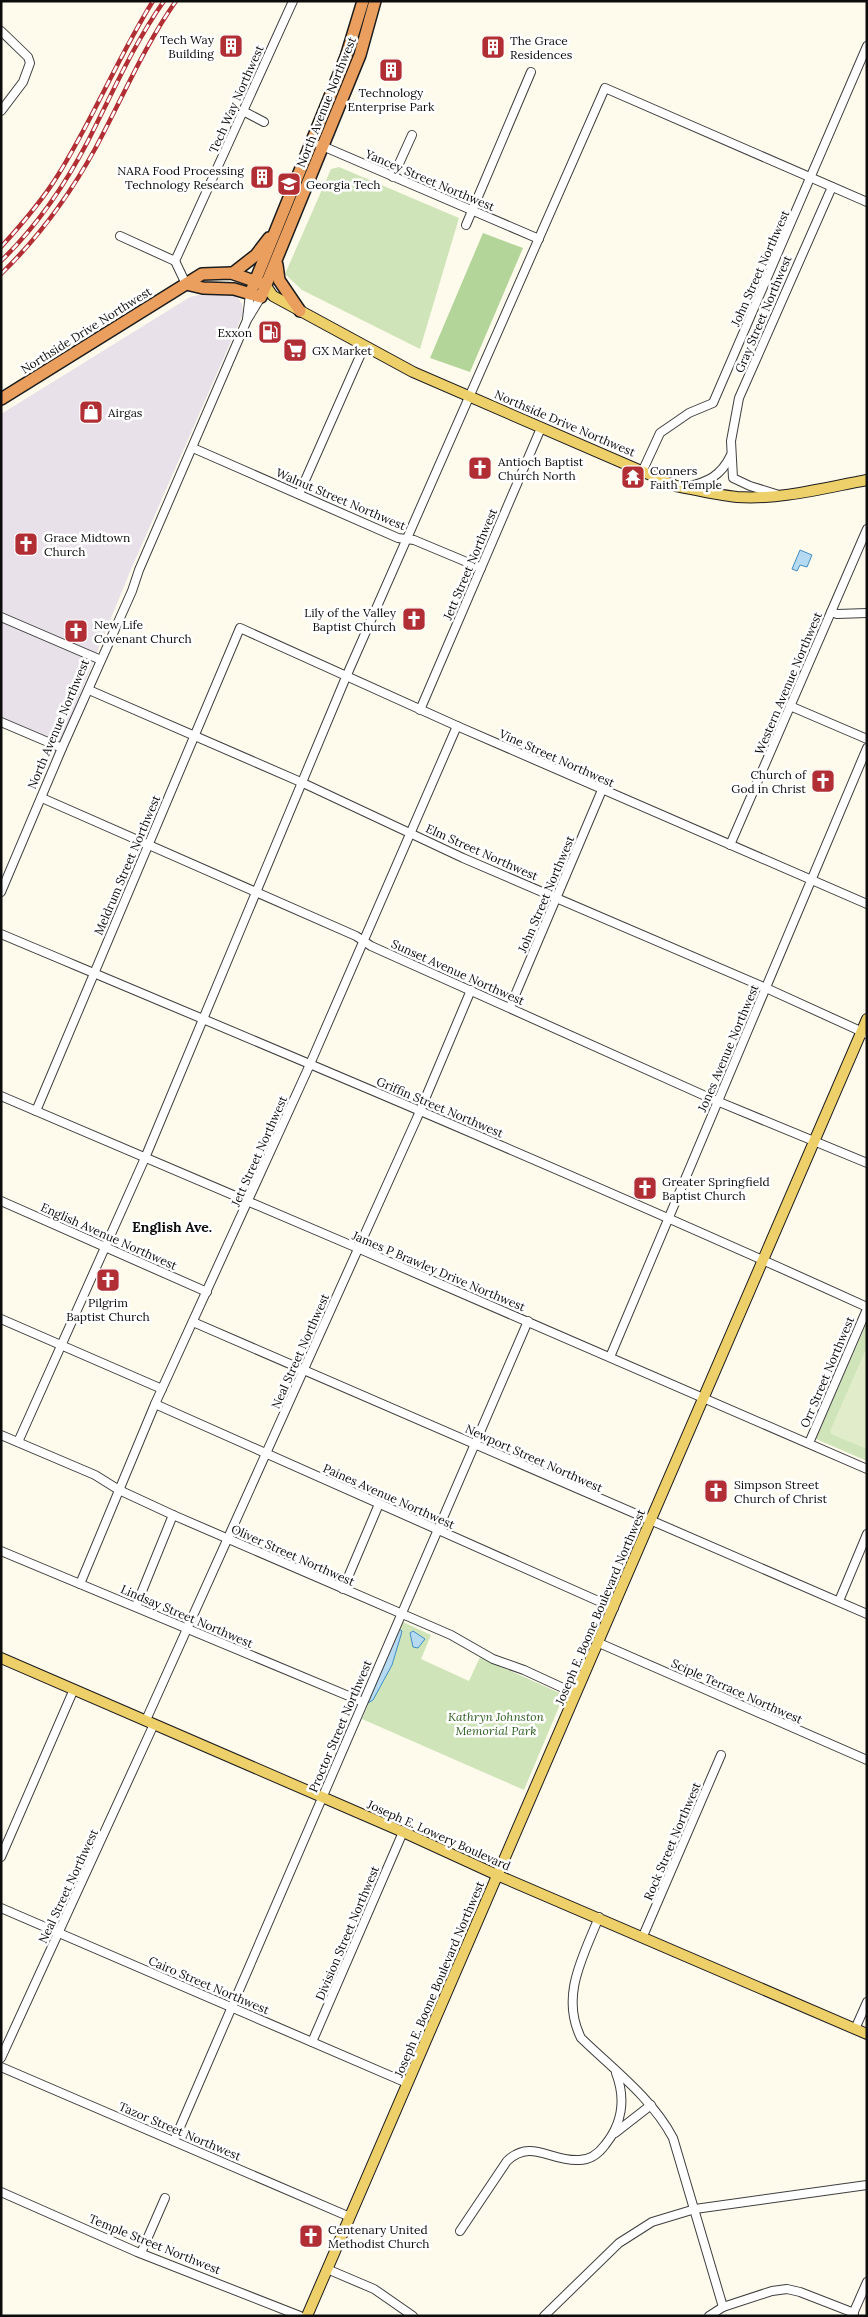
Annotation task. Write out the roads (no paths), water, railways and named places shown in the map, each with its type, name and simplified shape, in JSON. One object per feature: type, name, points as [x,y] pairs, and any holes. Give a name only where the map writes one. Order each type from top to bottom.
[{"type":"highway","name":"North Avenue Northwest","points":[[261,296],[277,259],[318,144],[363,1]]},
{"type":"highway","name":"North Avenue Northwest","points":[[261,296],[255,280],[360,55],[375,1]]},
{"type":"highway","points":[[233,273],[256,255],[279,226]]},
{"type":"highway","points":[[277,259],[279,280],[300,311]]},
{"type":"highway","name":"Northside Drive Northwest","points":[[1,399],[202,274],[233,273],[255,280],[266,286]]},
{"type":"highway","name":"Northside Drive Northwest","points":[[186,284],[203,288],[228,288],[261,296]]},
{"type":"main road","name":"Northside Drive Northwest","points":[[261,296],[300,311],[364,347],[470,397],[642,472],[685,488],[739,497],[795,494],[867,480]]},
{"type":"main road","name":"Joseph E. Boone Boulevard Northwest","points":[[307,2316],[814,1142],[864,1033],[867,1019]]},
{"type":"main road","name":"Joseph E. Lowery Boulevard","points":[[1,1658],[403,1832],[497,1875],[599,1917],[867,2034]]},
{"type":"street","name":"Tech Way Northwest","points":[[175,261],[293,1]]},
{"type":"street","points":[[1,31],[28,57],[30,63],[23,82],[1,111]]},
{"type":"street","name":"John Street Northwest","points":[[642,472],[660,434],[689,413],[713,403],[867,46]]},
{"type":"street","points":[[466,225],[531,72]]},
{"type":"street","points":[[18,1442],[145,1158],[346,676],[604,88],[867,202]]},
{"type":"street","points":[[243,111],[264,122]]},
{"type":"street","points":[[393,177],[412,135]]},
{"type":"street","name":"Yancey Street Northwest","points":[[318,144],[539,239]]},
{"type":"street","name":"Gray Street Northwest","points":[[731,455],[740,398],[832,187]]},
{"type":"street","points":[[120,236],[175,261],[186,284]]},
{"type":"street","name":"North Avenue Northwest","points":[[1,892],[247,320],[261,296]]},
{"type":"street","points":[[299,494],[364,347]]},
{"type":"street","name":"Jett Street Northwest","points":[[420,710],[541,428]]},
{"type":"street","name":"Walnut Street Northwest","points":[[193,448],[398,538],[481,568]]},
{"type":"street","points":[[685,488],[713,478],[721,472],[731,455]]},
{"type":"street","points":[[731,455],[734,478],[779,494]]},
{"type":"street","name":"Western Avenue Northwest","points":[[730,845],[867,529]]},
{"type":"street","points":[[831,612],[837,614],[867,612]]},
{"type":"street","points":[[1,617],[101,660]]},
{"type":"street","name":"Vine Street Northwest","points":[[240,628],[420,710],[867,904]]},
{"type":"street","name":"Meldrum Street Northwest","points":[[36,1111],[240,628]]},
{"type":"street","name":"Elm Street Northwest","points":[[88,690],[303,783],[463,858],[766,988],[864,1033]]},
{"type":"street","points":[[790,706],[867,739]]},
{"type":"street","points":[[1,722],[62,748]]},
{"type":"street","name":"Jett Street Northwest","points":[[80,1584],[155,1404],[310,1064],[457,726]]},
{"type":"street","name":"Jones Avenue Northwest","points":[[610,1357],[867,748]]},
{"type":"street","name":"John Street Northwest","points":[[510,1007],[602,790]]},
{"type":"street","name":"Sunset Avenue Northwest","points":[[42,798],[356,936],[718,1101],[867,1163]]},
{"type":"street","name":"Griffin Street Northwest","points":[[1,934],[421,1110],[764,1260],[867,1308]]},
{"type":"street","name":"Neal Street Northwest","points":[[1,2058],[59,1933],[150,1722],[188,1628],[421,1110],[471,990]]},
{"type":"street","name":"James P Brawley Drive Northwest","points":[[1,1096],[359,1248],[867,1468]]},
{"type":"street","name":"English Avenue Northwest","points":[[1,1201],[207,1292]]},
{"type":"street","name":"Orr Street Northwest","points":[[809,1443],[867,1308]]},
{"type":"street","points":[[1,1319],[162,1389]]},
{"type":"street","name":"Proctor Street Northwest","points":[[174,2141],[528,1321]]},
{"type":"street","name":"Newport Street Northwest","points":[[193,1322],[867,1614]]},
{"type":"street","name":"Paines Avenue Northwest","points":[[155,1404],[614,1608]]},
{"type":"street","name":"Oliver Street Northwest","points":[[1,1435],[95,1475],[119,1490],[451,1635],[493,1659],[524,1670],[576,1694]]},
{"type":"street","points":[[343,1589],[379,1504]]},
{"type":"street","points":[[136,1606],[173,1514]]},
{"type":"street","points":[[838,1601],[867,1534]]},
{"type":"street","name":"Lindsay Street Northwest","points":[[1,1551],[363,1702]]},
{"type":"street","name":"Sciple Terrace Northwest","points":[[599,1643],[867,1760]]},
{"type":"street","points":[[1,1857],[74,1689]]},
{"type":"street","name":"Rock Street Northwest","points":[[643,1936],[721,1755]]},
{"type":"street","name":"Division Street Northwest","points":[[312,2042],[403,1832]]},
{"type":"street","name":"Cairo Street Northwest","points":[[1,1908],[407,2084]]},
{"type":"street","points":[[599,1917],[575,1975],[572,1991],[575,2027],[581,2038],[651,2105],[664,2120],[673,2138],[723,2307]]},
{"type":"street","points":[[855,2029],[867,2002]]},
{"type":"street","name":"Tazor Street Northwest","points":[[1,2067],[350,2217]]},
{"type":"street","points":[[615,2072],[621,2086],[622,2098],[620,2119],[615,2133]]},
{"type":"street","points":[[460,2231],[507,2161],[515,2154],[531,2150],[564,2160],[582,2160],[600,2152],[615,2133],[651,2105]]},
{"type":"street","points":[[544,2316],[618,2243],[652,2222],[695,2209],[867,2185]]},
{"type":"street","name":"Temple Street Northwest","points":[[1,2192],[141,2253],[300,2316]]},
{"type":"street","points":[[141,2253],[165,2198]]},
{"type":"street","points":[[327,2269],[381,2293],[414,2316]]},
{"type":"street","points":[[709,2316],[723,2307],[772,2291],[787,2289],[800,2292],[853,2314],[867,2282]]},
{"type":"water","points":[[800,550],[812,555],[807,567],[800,565],[797,571],[792,569]]},
{"type":"water","points":[[399,1629],[402,1631],[392,1665],[373,1700],[368,1703]]},
{"type":"water","points":[[413,1631],[425,1639],[418,1648],[413,1647],[410,1633]]},
{"type":"railway","points":[[1,247],[45,194],[71,154],[128,44],[153,1]]},
{"type":"railway","points":[[1,261],[27,234],[70,173],[133,52],[164,1]]},
{"type":"railway","points":[[1,274],[41,231],[75,183],[95,149],[143,55],[176,1]]},
{"type":"place","name":"Tech Way Building","points":[[231,46]]},
{"type":"place","name":"The Grace Residences","points":[[493,47]]},
{"type":"place","name":"Technology Enterprise Park","points":[[391,70]]},
{"type":"place","name":"NARA Food Processing Technology Research","points":[[262,177]]},
{"type":"place","name":"Georgia Tech","points":[[289,184]]},
{"type":"place","name":"Exxon","points":[[270,332]]},
{"type":"place","name":"GX Market","points":[[295,350]]},
{"type":"place","name":"Airgas","points":[[91,412]]},
{"type":"place","name":"Antioch Baptist Church North","points":[[480,468]]},
{"type":"place","name":"Conners Faith Temple","points":[[633,477]]},
{"type":"place","name":"Grace Midtown Church","points":[[26,544]]},
{"type":"place","name":"Lily of the Valley Baptist Church","points":[[414,619]]},
{"type":"place","name":"New Life Covenant Church","points":[[76,631]]},
{"type":"place","name":"Church of God in Christ","points":[[823,781]]},
{"type":"place","name":"Greater Springfield Baptist Church","points":[[645,1188]]},
{"type":"place","name":"Pilgrim Baptist Church","points":[[108,1280]]},
{"type":"place","name":"Simpson Street Church of Christ","points":[[716,1491]]},
{"type":"place","name":"Centenary United Methodist Church","points":[[311,2236]]},
{"type":"district","name":"English Ave.","points":[[172,1227]]},
{"type":"park label","name":"Kathryn Johnston Memorial Park","points":[[496,1723]]}]
